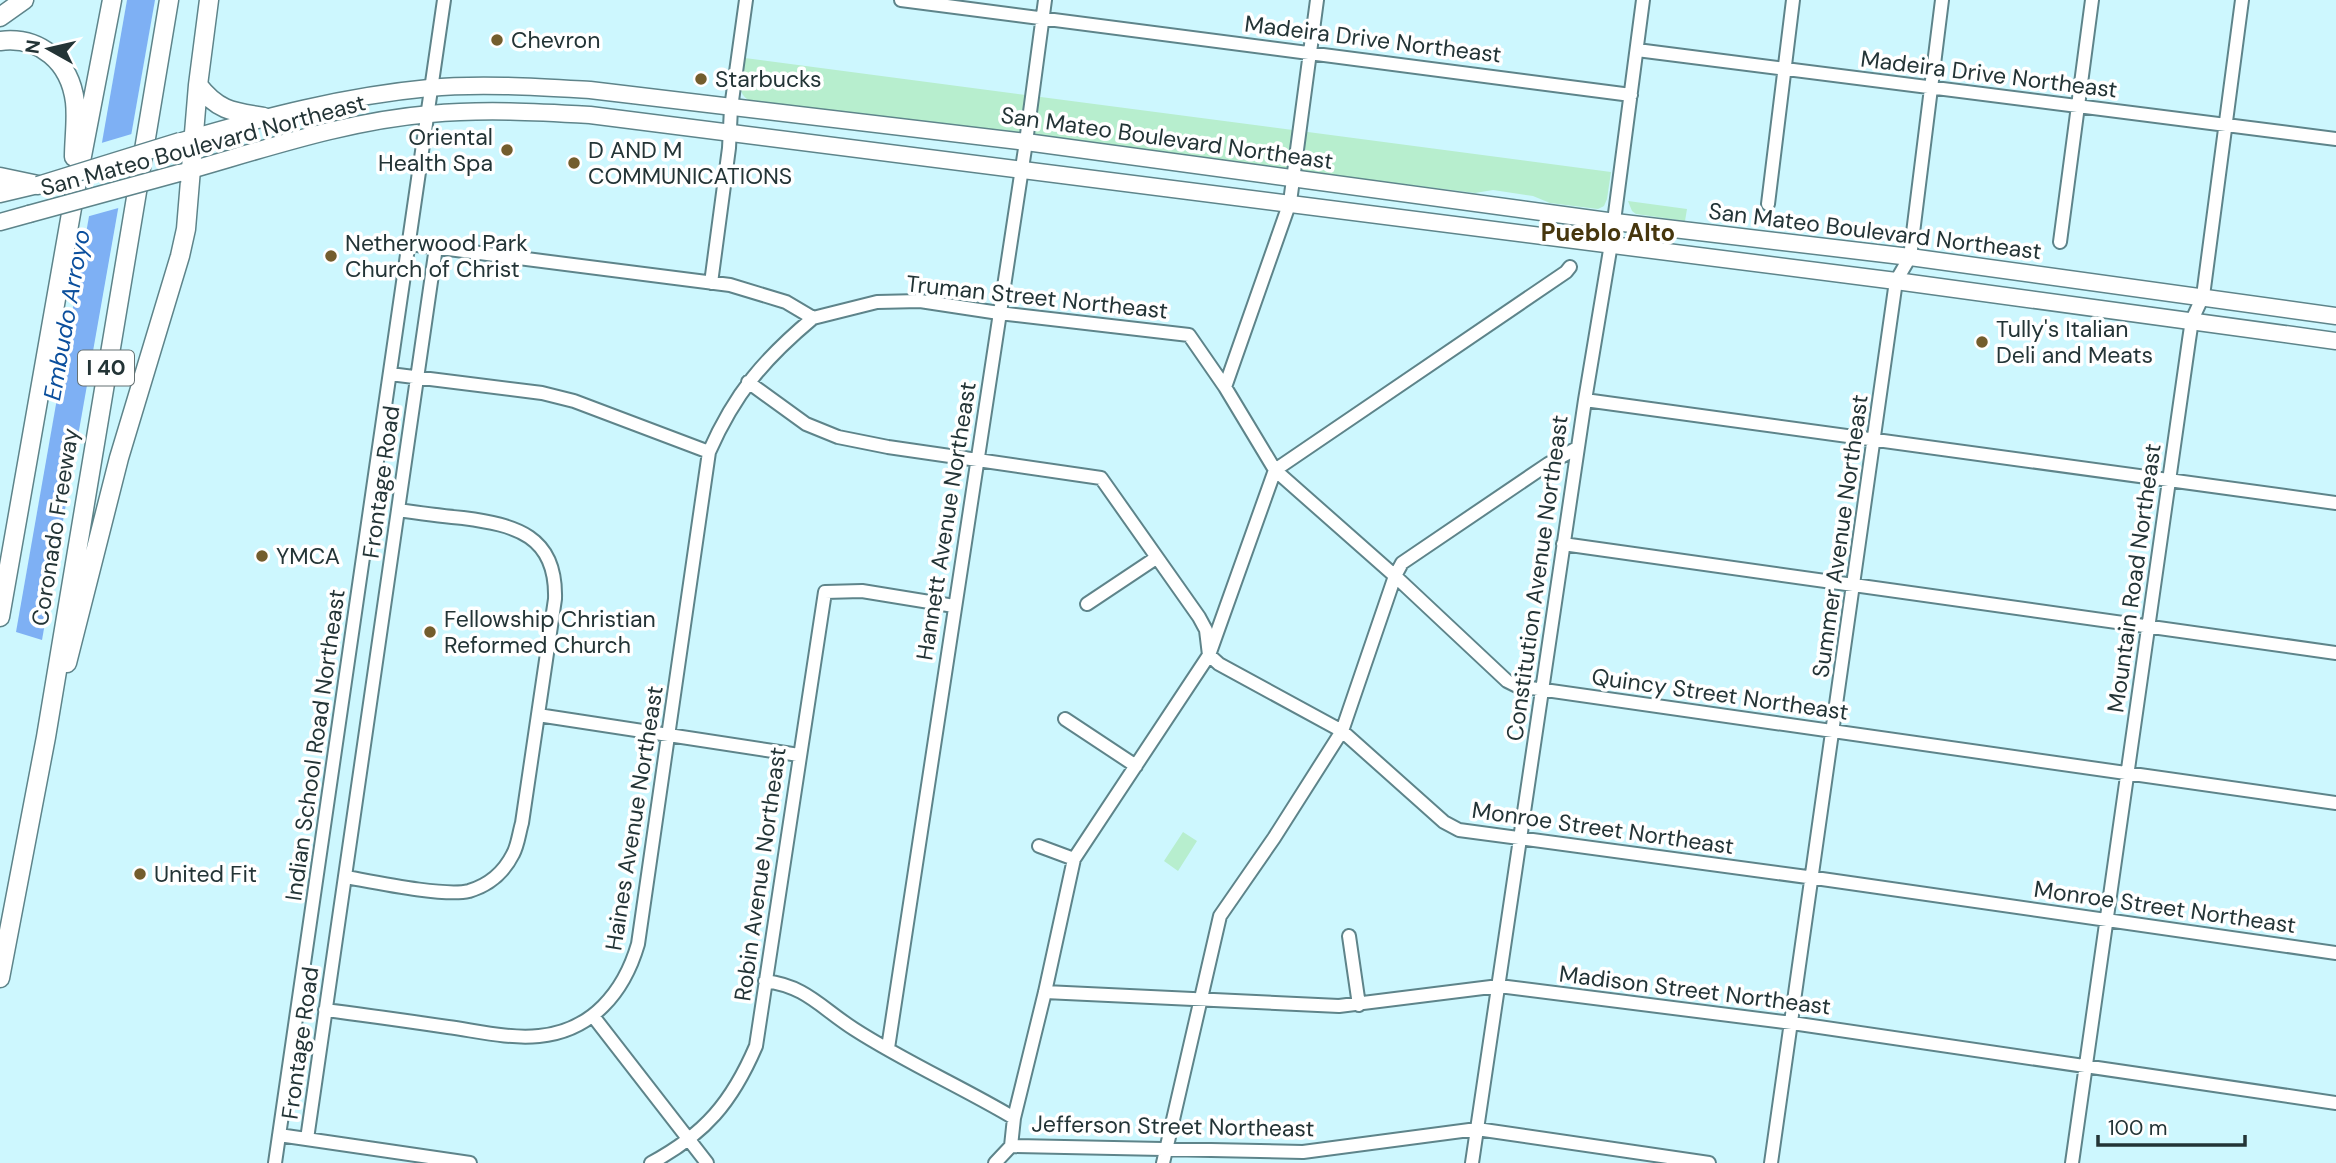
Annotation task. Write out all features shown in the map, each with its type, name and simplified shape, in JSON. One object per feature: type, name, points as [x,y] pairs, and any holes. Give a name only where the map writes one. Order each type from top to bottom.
[{"type":"highway","points":[[0,17],[24,0]]},
{"type":"highway","name":"Coronado Freeway","points":[[0,617],[72,208],[112,0]]},
{"type":"highway","name":"Coronado Freeway","points":[[0,978],[46,737],[169,0]]},
{"type":"highway","points":[[46,737],[76,631],[119,458],[186,229],[187,139],[198,85],[209,0]]},
{"type":"highway","points":[[0,40],[13,39],[32,43],[50,52],[63,67],[70,83],[75,102],[72,208]]},
{"type":"highway","points":[[198,85],[209,99],[221,108],[264,117]]},
{"type":"highway","points":[[0,177],[38,185]]},
{"type":"main road","name":"San Mateo Boulevard Northeast","points":[[0,194],[264,117],[346,98],[432,87],[590,89],[1026,142],[1615,222],[1910,257],[2336,316]]},
{"type":"main road","name":"San Mateo Boulevard Northeast","points":[[0,222],[340,128],[428,114],[525,111],[590,115],[1290,202],[2336,341]]},
{"type":"street","name":"Indian School Road Northeast","points":[[275,1163],[444,0]]},
{"type":"street","points":[[711,283],[746,0]]},
{"type":"street","name":"Madeira Drive Northeast","points":[[901,0],[1631,95]]},
{"type":"street","name":"Hannett Avenue Northeast","points":[[888,1048],[1026,142],[1045,0]]},
{"type":"street","points":[[1225,387],[1290,202],[1317,0]]},
{"type":"street","name":"Constitution Avenue Northeast","points":[[1472,1163],[1577,448],[1615,222],[1643,0]]},
{"type":"street","points":[[1768,204],[1793,0]]},
{"type":"street","name":"Summer Avenue Northeast","points":[[1771,1163],[1896,281],[1910,257],[1942,0]]},
{"type":"street","points":[[2060,242],[2092,0]]},
{"type":"street","name":"Mountain Road Northeast","points":[[2072,1163],[2192,320],[2203,296],[2242,0]]},
{"type":"street","name":"Madeira Drive Northeast","points":[[1637,50],[2336,139]]},
{"type":"street","points":[[409,244],[730,285],[786,302],[813,318]]},
{"type":"street","name":"Frontage Road","points":[[307,1139],[436,247]]},
{"type":"street","points":[[995,1163],[1010,1146],[1014,1118],[1074,859],[1209,655],[1275,470],[1570,267]]},
{"type":"street","name":"Truman Street Northeast","points":[[813,318],[877,302],[920,301],[1189,335],[1225,387]]},
{"type":"street","name":"Haines Avenue Northeast","points":[[593,1016],[616,992],[631,968],[638,944],[709,452],[732,404],[748,382],[775,350],[813,318]]},
{"type":"street","points":[[390,374],[542,393],[574,401],[709,452]]},
{"type":"street","points":[[748,382],[806,425],[838,438],[1101,478],[1199,617],[1206,630],[1209,655]]},
{"type":"street","name":"Quincy Street Northeast","points":[[1225,387],[1275,470],[1395,576],[1507,681],[1517,686],[2336,803]]},
{"type":"street","points":[[1585,400],[2336,503]]},
{"type":"street","points":[[1164,1156],[1220,916],[1274,838],[1342,731],[1395,576],[1407,558],[1548,464],[1577,448]]},
{"type":"street","points":[[346,877],[442,892],[467,891],[488,883],[503,870],[515,851],[522,823],[538,715],[555,584],[550,560],[535,541],[519,529],[499,523],[398,510]]},
{"type":"street","points":[[1563,544],[2336,653]]},
{"type":"street","points":[[1087,604],[1156,558]]},
{"type":"street","name":"Robin Avenue Northeast","points":[[650,1163],[689,1141],[720,1111],[746,1068],[757,1038],[825,592],[862,592],[954,606]]},
{"type":"street","name":"Monroe Street Northeast","points":[[1209,655],[1219,664],[1342,731],[1444,822],[1459,830],[2336,953]]},
{"type":"street","points":[[538,715],[799,755]]},
{"type":"street","points":[[1065,719],[1136,766]]},
{"type":"street","points":[[1040,846],[1074,859]]},
{"type":"street","points":[[1349,936],[1359,1004]]},
{"type":"street","name":"Jefferson Street Northeast","points":[[765,981],[781,983],[802,991],[853,1029],[1014,1118]]},
{"type":"street","name":"Madison Street Northeast","points":[[1045,992],[1339,1006],[1499,986],[1792,1023],[2336,1103]]},
{"type":"street","points":[[325,1010],[505,1035],[538,1037],[567,1030],[593,1016],[707,1163]]},
{"type":"street","name":"Jefferson Street Northeast","points":[[1010,1146],[1164,1156],[1303,1153],[1477,1129],[1709,1163]]},
{"type":"street","points":[[279,1135],[471,1163]]},
{"type":"green space","points":[[745,58],[1611,172],[1607,199],[1604,206],[1598,209],[1550,203],[1533,196],[1493,190],[1475,193],[752,102],[742,94],[741,89]]},
{"type":"green space","points":[[1628,201],[1687,209],[1685,221],[1636,214]]},
{"type":"green space","points":[[1183,832],[1197,841],[1178,871],[1164,861]]},
{"type":"water","points":[[127,0],[155,0],[42,640],[16,632]]},
{"type":"pier","points":[[135,133],[122,207],[86,217],[98,144]]},
{"type":"place","name":"Chevron","points":[[497,40]]},
{"type":"place","name":"Starbucks","points":[[701,79]]},
{"type":"place","name":"Oriental Health Spa","points":[[507,150]]},
{"type":"place","name":"D AND M COMMUNICATIONS","points":[[574,163]]},
{"type":"place","name":"Netherwood Park Church of Christ","points":[[331,256]]},
{"type":"place","name":"Tully's Italian Deli and Meats","points":[[1982,342]]},
{"type":"place","name":"YMCA","points":[[262,556]]},
{"type":"place","name":"Fellowship Christian Reformed Church","points":[[430,632]]},
{"type":"place","name":"United Fit","points":[[140,874]]},
{"type":"district","name":"Pueblo Alto","points":[[1608,233]]},
{"type":"water label","name":"Embudo Arroyo","points":[[67,315]]}]
